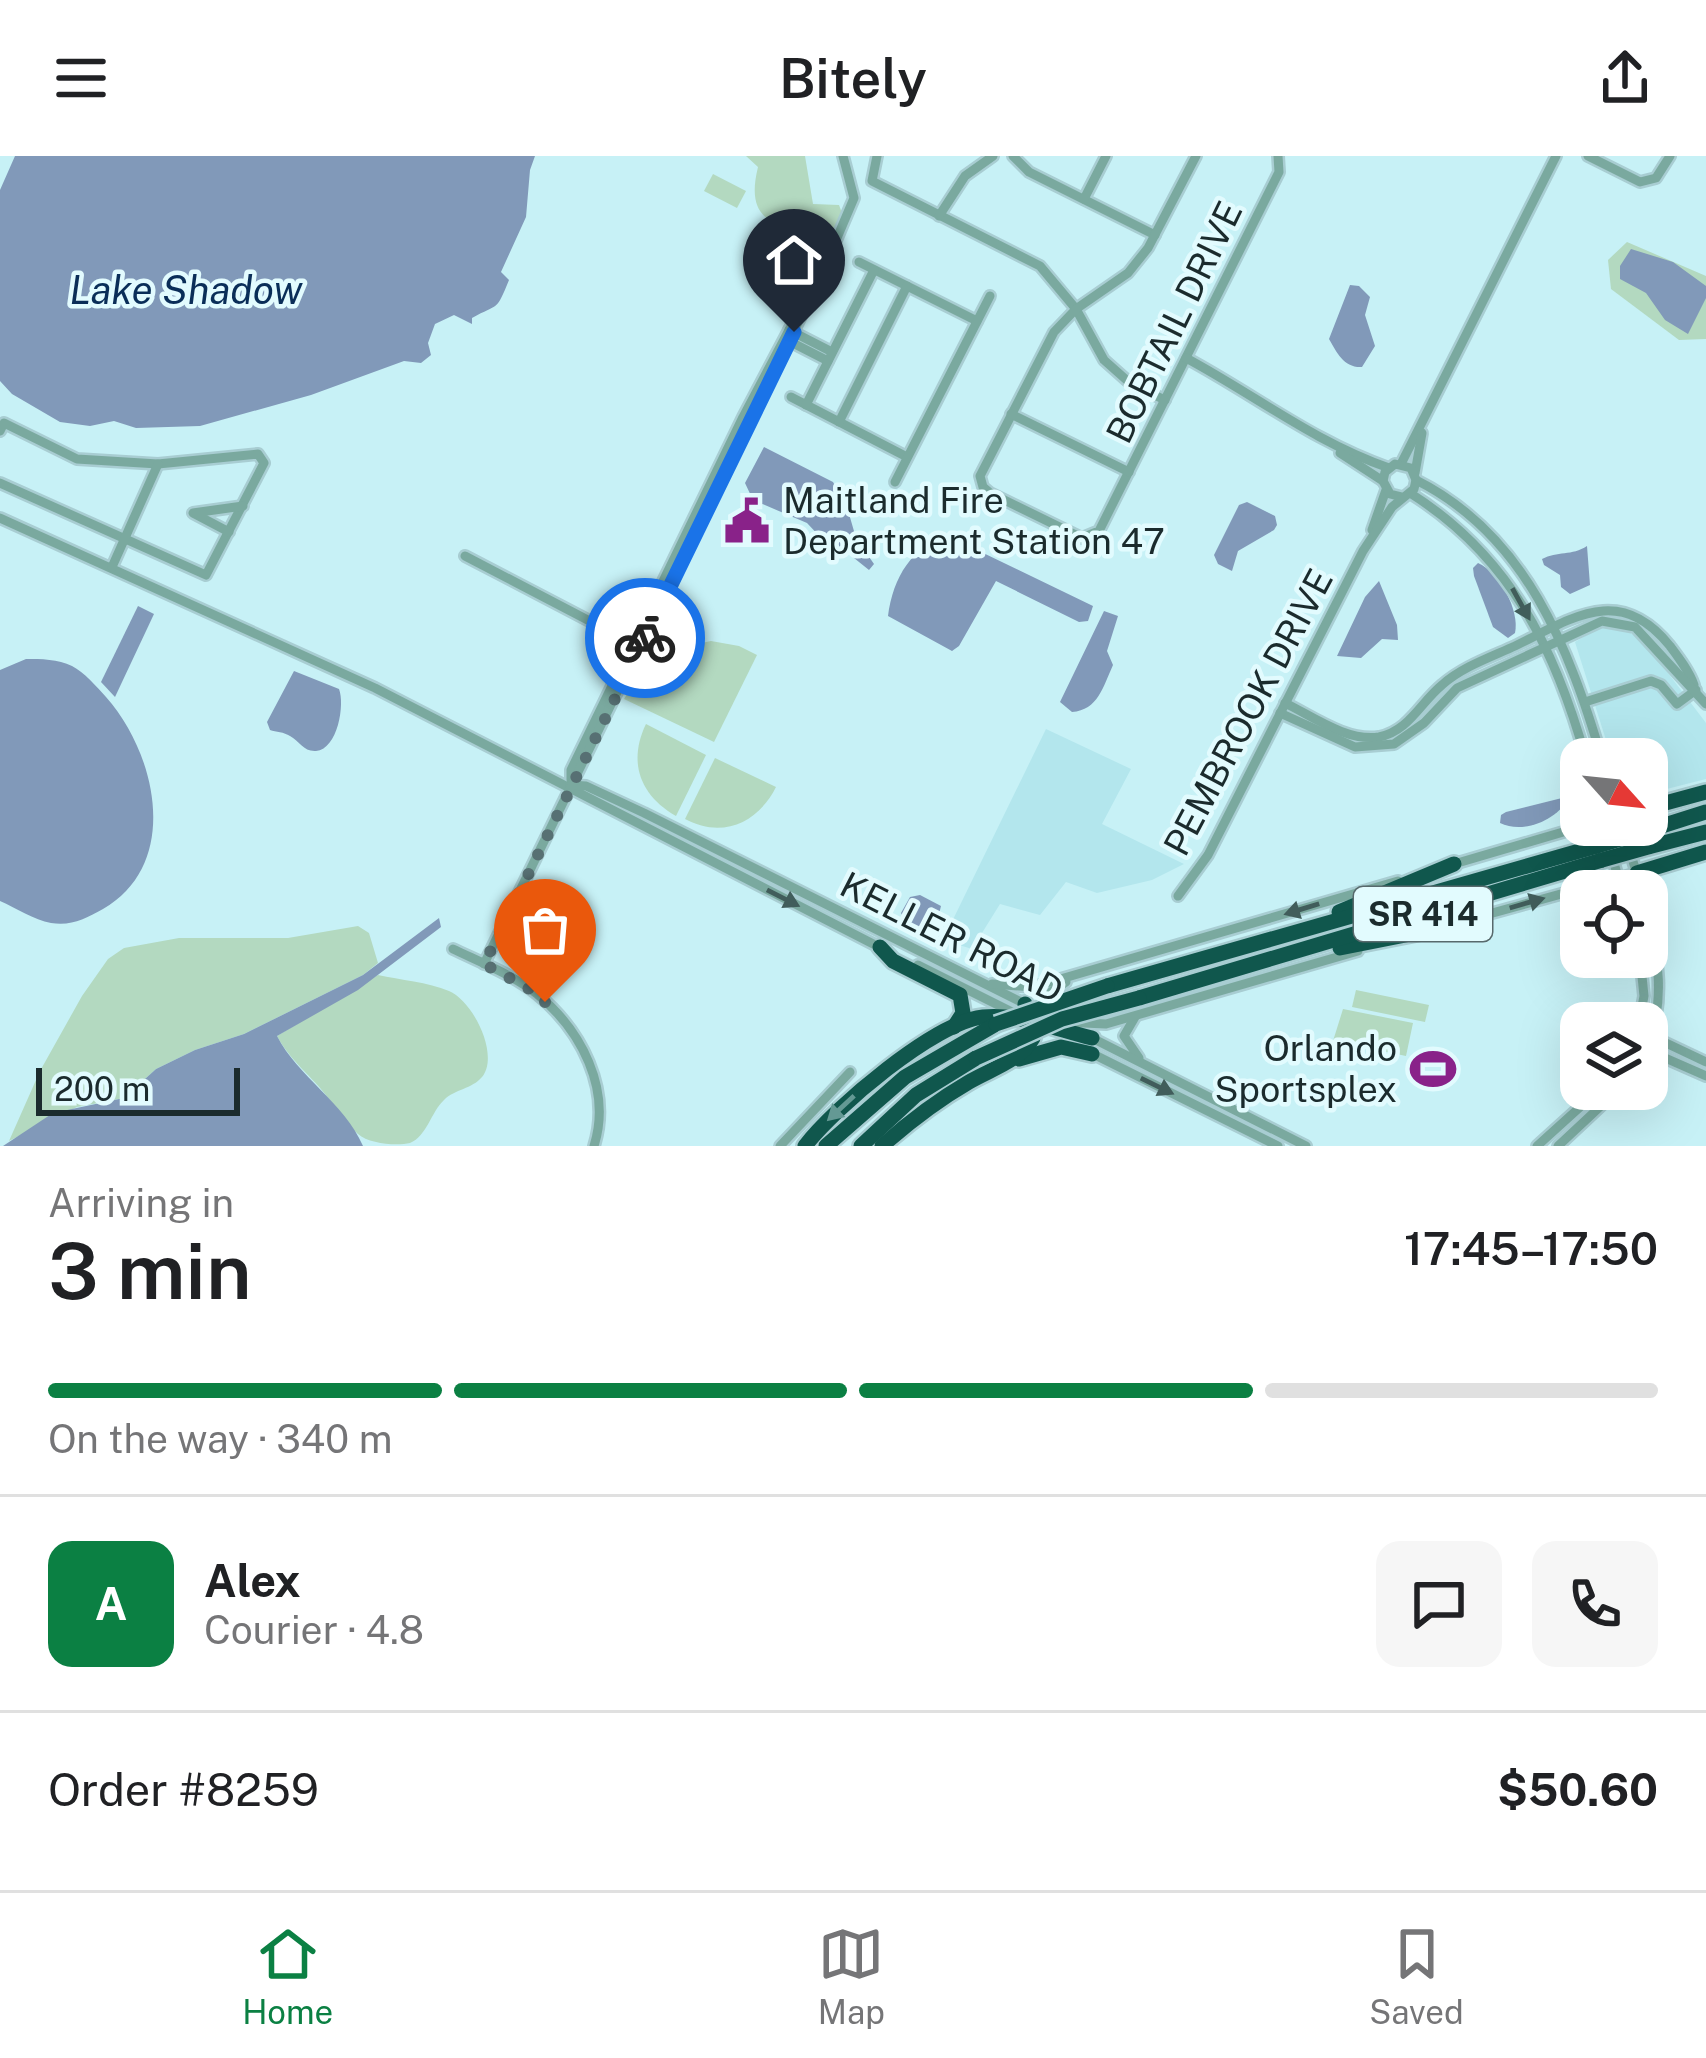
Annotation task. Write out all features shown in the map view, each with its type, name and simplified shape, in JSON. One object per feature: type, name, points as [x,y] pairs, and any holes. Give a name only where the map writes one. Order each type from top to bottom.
[{"type":"highway","points":[[1668,802],[1706,792]]},
{"type":"highway","name":"SR 414","points":[[1668,830],[1706,812]]},
{"type":"highway","name":"SR 414","points":[[1668,837],[1706,832]]},
{"type":"highway","name":"SR 414","points":[[826,1146],[905,1077],[996,1024],[1107,986],[1624,846]]},
{"type":"highway","points":[[1666,870],[1706,852]]},
{"type":"highway","name":"SR 414","points":[[861,1146],[916,1095],[976,1058],[1062,1019],[1139,1006],[1599,853]]},
{"type":"highway","points":[[1298,932],[1454,864]]},
{"type":"highway","points":[[1243,968],[1436,929]]},
{"type":"highway","points":[[872,943],[893,961],[960,995],[963,1013],[954,1027]]},
{"type":"highway","points":[[806,1146],[854,1095],[954,1027],[981,1017],[1039,1020],[1092,1046]]},
{"type":"highway","points":[[882,1146],[933,1106],[1030,1044],[1039,1020]]},
{"type":"highway","points":[[1004,1063],[1061,1047],[1092,1046]]},
{"type":"street","points":[[484,964],[854,198],[843,156]]},
{"type":"street","points":[[877,156],[872,182],[1040,266],[1076,308],[1104,361],[1132,384],[1165,400]]},
{"type":"street","points":[[939,216],[965,176],[993,156]]},
{"type":"street","points":[[1012,156],[1029,172],[1155,235]]},
{"type":"street","points":[[1084,200],[1106,156]]},
{"type":"street","points":[[1076,308],[1128,273],[1155,235],[1196,156]]},
{"type":"street","name":"BOBTAIL DRIVE","points":[[1076,308],[1054,332],[980,476],[983,488],[1082,538],[1100,531],[1279,172],[1278,156]]},
{"type":"street","points":[[1395,466],[1426,416],[1556,156]]},
{"type":"street","points":[[1588,156],[1640,182],[1656,178],[1670,156]]},
{"type":"street","points":[[859,262],[977,321]]},
{"type":"street","points":[[806,405],[874,270]]},
{"type":"street","points":[[839,422],[907,286]]},
{"type":"street","points":[[895,482],[989,296]]},
{"type":"street","points":[[788,335],[830,356]]},
{"type":"street","points":[[1186,358],[1326,442],[1481,547],[1509,583],[1545,648],[1579,738]]},
{"type":"street","points":[[791,398],[908,457]]},
{"type":"street","points":[[1011,414],[1129,472]]},
{"type":"street","points":[[1416,477],[1426,416]]},
{"type":"street","points":[[0,431],[4,423],[76,459],[158,464],[258,454],[264,463],[206,575],[0,483]]},
{"type":"street","points":[[1326,442],[1416,477],[1491,531],[1520,571],[1558,641],[1596,738]]},
{"type":"street","points":[[112,567],[158,464]]},
{"type":"street","name":"PEMBROOK DRIVE","points":[[1178,896],[1208,855],[1363,551],[1395,466]]},
{"type":"street","name":"PEMBROOK DRIVE","points":[[1363,551],[1416,477]]},
{"type":"street","points":[[229,532],[193,513],[243,506]]},
{"type":"street","name":"KELLER ROAD","points":[[0,518],[375,688],[872,943],[1039,1020]]},
{"type":"street","points":[[1481,547],[1491,531]]},
{"type":"street","points":[[465,556],[603,628]]},
{"type":"street","points":[[1282,708],[1348,734],[1383,736],[1400,729],[1443,683],[1595,610],[1614,608],[1659,633],[1692,677],[1696,690]]},
{"type":"street","points":[[1282,708],[1355,747],[1394,744],[1424,723],[1457,688],[1584,627],[1617,621],[1635,627],[1706,704]]},
{"type":"street","points":[[1585,702],[1651,681],[1661,685],[1677,704],[1696,690]]},
{"type":"street","name":"KELLER ROAD","points":[[570,785],[586,786],[986,983],[1039,1020]]},
{"type":"street","points":[[986,983],[1033,987],[1560,833]]},
{"type":"street","points":[[744,878],[750,866]]},
{"type":"street","points":[[1090,971],[1052,991],[1039,1020],[1106,1024],[1139,1006],[1560,894]]},
{"type":"street","points":[[871,926],[872,943]]},
{"type":"street","points":[[453,949],[535,992],[581,1044],[598,1090],[594,1146]]},
{"type":"street","points":[[1139,1006],[1124,1036],[1142,1062]]},
{"type":"street","name":"KELLER ROAD","points":[[1092,1046],[1142,1062],[1284,1143]]},
{"type":"street","name":"KELLER ROAD","points":[[1092,1046],[1284,1143],[1303,1145]]},
{"type":"street","points":[[1668,1048],[1706,1062]]},
{"type":"street","points":[[1668,1053],[1706,1076]]},
{"type":"street","points":[[780,1146],[850,1072]]},
{"type":"street","points":[[1538,1146],[1577,1110]]},
{"type":"street","points":[[1558,1146],[1596,1110]]},
{"type":"shaded area","points":[[1600,627],[1629,632],[1646,644],[1706,723],[1706,779],[1668,789],[1668,738],[1605,738],[1575,642]]},
{"type":"shaded area","points":[[1046,729],[1131,769],[1102,824],[1184,864],[1152,880],[1097,893],[1066,882],[1040,915],[1000,904],[972,949],[943,940]]},
{"type":"green space","points":[[746,156],[805,156],[813,204],[839,205],[842,213],[836,227],[825,235],[809,232],[806,237],[803,256],[810,270],[805,287],[797,288],[783,273],[788,244],[780,228],[760,211],[755,187],[758,167]]},
{"type":"green space","points":[[713,174],[746,191],[737,208],[704,191]]},
{"type":"green space","points":[[1627,242],[1706,276],[1706,339],[1679,340],[1611,289],[1608,260]]},
{"type":"green space","points":[[711,641],[757,655],[714,742],[624,699],[642,673],[660,658]]},
{"type":"green space","points":[[646,724],[706,755],[676,816],[653,798],[640,776],[638,751]]},
{"type":"green space","points":[[715,758],[776,787],[749,818],[712,828],[685,819]]},
{"type":"green space","points":[[358,926],[369,933],[378,963],[363,975],[244,1034],[156,1069],[124,1098],[77,1107],[9,1141],[40,1071],[82,996],[108,959],[124,948],[179,938],[288,938]]},
{"type":"green space","points":[[378,975],[449,991],[475,1017],[486,1043],[487,1067],[482,1077],[444,1100],[421,1135],[410,1143],[383,1143],[358,1134],[277,1036]]},
{"type":"green space","points":[[1356,990],[1429,1005],[1425,1022],[1352,1007]]},
{"type":"green space","points":[[1343,1009],[1413,1023],[1406,1056],[1333,1041]]},
{"type":"water","name":"Lake Shadow","points":[[15,156],[535,156],[526,217],[501,272],[509,280],[502,297],[472,318],[472,324],[454,315],[435,324],[428,343],[431,355],[421,363],[404,361],[311,395],[200,426],[136,428],[114,421],[90,426],[60,422],[12,394],[0,381],[0,190]]},
{"type":"water","points":[[1631,249],[1673,262],[1706,286],[1706,298],[1688,334],[1665,320],[1646,293],[1620,279],[1620,266]]},
{"type":"water","points":[[1350,285],[1359,286],[1370,297],[1365,315],[1375,346],[1362,367],[1346,362],[1329,339]]},
{"type":"water","points":[[764,447],[833,482],[856,538],[874,564],[869,570],[834,542],[822,539],[807,523],[753,500],[745,483]]},
{"type":"water","points":[[1247,502],[1275,516],[1277,525],[1238,551],[1232,571],[1218,564],[1214,555],[1239,505]]},
{"type":"water","points":[[950,537],[1093,606],[1088,621],[1079,622],[996,581],[952,651],[888,616],[894,589],[907,565],[925,547]]},
{"type":"water","points":[[1587,546],[1590,585],[1570,594],[1561,587],[1560,575],[1542,559]]},
{"type":"water","points":[[1478,563],[1493,574],[1511,603],[1516,624],[1508,638],[1493,627],[1474,576]]},
{"type":"water","points":[[1379,581],[1397,625],[1398,640],[1382,639],[1361,658],[1337,656],[1365,597]]},
{"type":"water","points":[[138,606],[154,614],[115,697],[101,682]]},
{"type":"water","points":[[1104,611],[1118,616],[1107,651],[1113,665],[1094,702],[1072,712],[1060,702]]},
{"type":"water","points":[[26,659],[67,664],[90,680],[123,720],[148,777],[152,836],[144,864],[128,889],[103,909],[72,923],[45,921],[0,901],[0,670]]},
{"type":"water","points":[[294,671],[339,689],[341,696],[335,734],[316,751],[270,730],[267,722]]},
{"type":"water","points":[[1560,798],[1558,812],[1530,826],[1500,823],[1506,812]]},
{"type":"water","points":[[920,895],[941,906],[937,922],[927,930],[906,923],[901,913],[910,897]]},
{"type":"water","points":[[439,918],[441,927],[358,990],[277,1036],[363,1146],[3,1146],[53,1113],[124,1098],[156,1069],[244,1034],[363,975]]},
{"type":"way so far","points":[[545,1002],[484,964],[645,638]]},
{"type":"place","name":"Maitland Fire Department Station 47","points":[[747,521]]},
{"type":"place","name":"Orlando Sportsplex","points":[[1433,1069]]},
{"type":"route","points":[[645,638],[794,332]]}]
